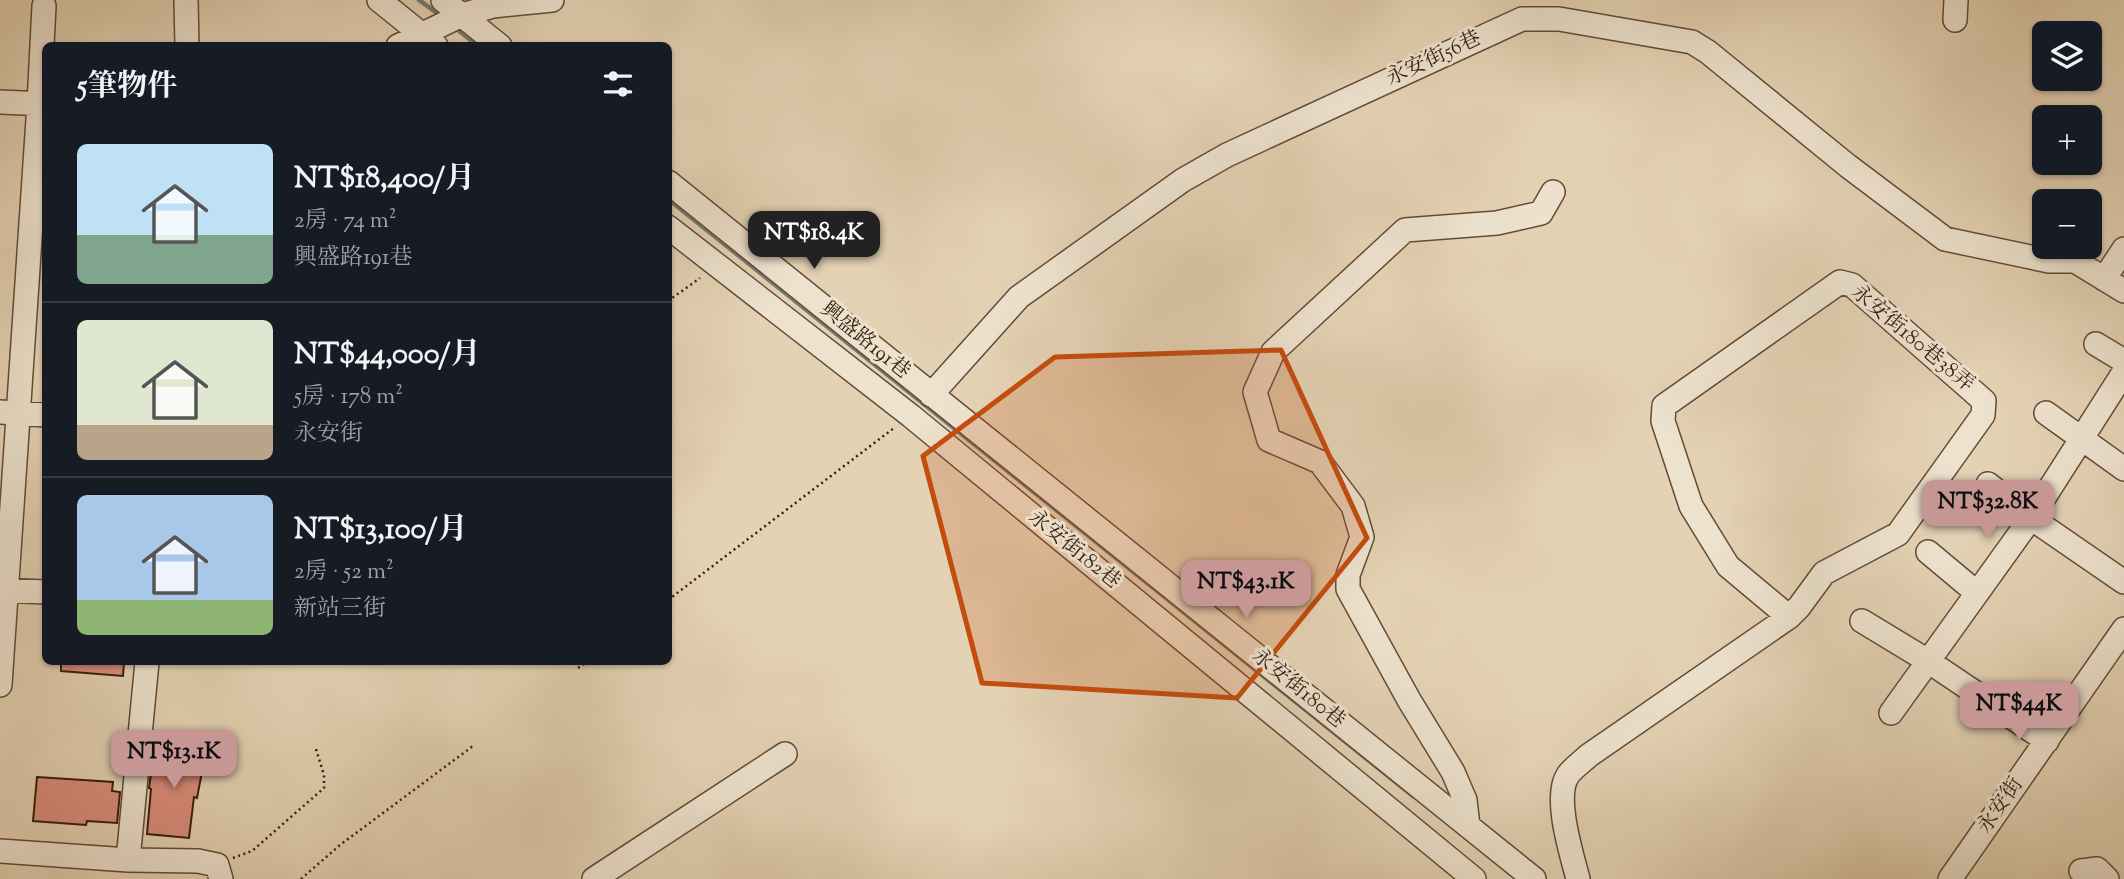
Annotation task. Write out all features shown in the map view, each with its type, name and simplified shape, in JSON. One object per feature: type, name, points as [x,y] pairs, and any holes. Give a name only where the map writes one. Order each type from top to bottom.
[{"type":"street","points":[[186,0],[187,42]]},
{"type":"street","points":[[379,0],[489,42]]},
{"type":"street","points":[[406,42],[441,24],[493,6],[552,0]]},
{"type":"street","points":[[44,6],[44,42]]},
{"type":"street","name":"永安街56巷","points":[[931,395],[1019,297],[1183,180],[1227,155],[1522,19],[1559,19],[1692,42],[1945,239],[2049,261],[2075,261],[2114,285]]},
{"type":"street","points":[[0,102],[42,104]]},
{"type":"street","points":[[0,685],[8,413],[42,113]]},
{"type":"street","name":"興盛路191巷","points":[[672,185],[931,395]]},
{"type":"street","points":[[1468,826],[1465,800],[1453,772],[1409,700],[1348,589],[1348,575],[1362,537],[1353,506],[1320,462],[1269,440],[1255,392],[1273,352],[1405,230],[1497,223],[1541,213],[1553,192]]},
{"type":"street","name":"永安街182巷","points":[[672,230],[911,416],[1474,879]]},
{"type":"street","points":[[2114,285],[2124,249]]},
{"type":"street","name":"永安街180巷38弄","points":[[1578,879],[1565,820],[1563,794],[1567,776],[1588,756],[1789,617],[1800,607],[1824,573],[1898,534],[1983,415],[1984,401],[1852,285],[1840,282],[1664,406],[1663,421],[1691,506],[1728,566],[1789,617]]},
{"type":"street","points":[[2096,344],[2124,361]]},
{"type":"street","points":[[1891,713],[2031,518],[2124,372]]},
{"type":"street","name":"永安街180巷","points":[[931,395],[1534,879]]},
{"type":"street","points":[[8,413],[42,415]]},
{"type":"street","points":[[2046,413],[2124,469]]},
{"type":"street","points":[[1988,484],[2031,518],[2124,582]]},
{"type":"street","points":[[1928,552],[1977,593]]},
{"type":"street","points":[[3,590],[42,592]]},
{"type":"street","points":[[1862,621],[1928,661],[2047,741]]},
{"type":"street","name":"永安街","points":[[1950,879],[2123,632]]},
{"type":"street","points":[[128,860],[148,665]]},
{"type":"street","points":[[594,879],[785,754]]},
{"type":"street","points":[[0,851],[212,868]]},
{"type":"street","points":[[2081,871],[2097,869],[2107,879]]},
{"type":"path","points":[[672,297],[717,265]]},
{"type":"path","points":[[672,597],[911,416]]},
{"type":"path","points":[[578,668],[582,665]]},
{"type":"path","points":[[212,868],[252,851],[324,788],[324,775],[315,746]]},
{"type":"path","points":[[301,879],[340,845],[473,746]]},
{"type":"highlighted area","points":[[1281,350],[1367,538],[1237,698],[982,683],[923,456],[1055,357]]},
{"type":"building","points":[[61,665],[124,665],[123,676],[61,671]]},
{"type":"building","points":[[155,745],[206,751],[197,798],[194,797],[189,838],[147,834],[149,788]]},
{"type":"building","points":[[37,777],[113,782],[112,791],[120,792],[117,823],[87,821],[86,825],[33,821]]},
{"type":"waterway","points":[[419,0],[441,16]]},
{"type":"waterway","points":[[453,26],[473,42]]},
{"type":"waterway","points":[[672,202],[1413,796]]}]
